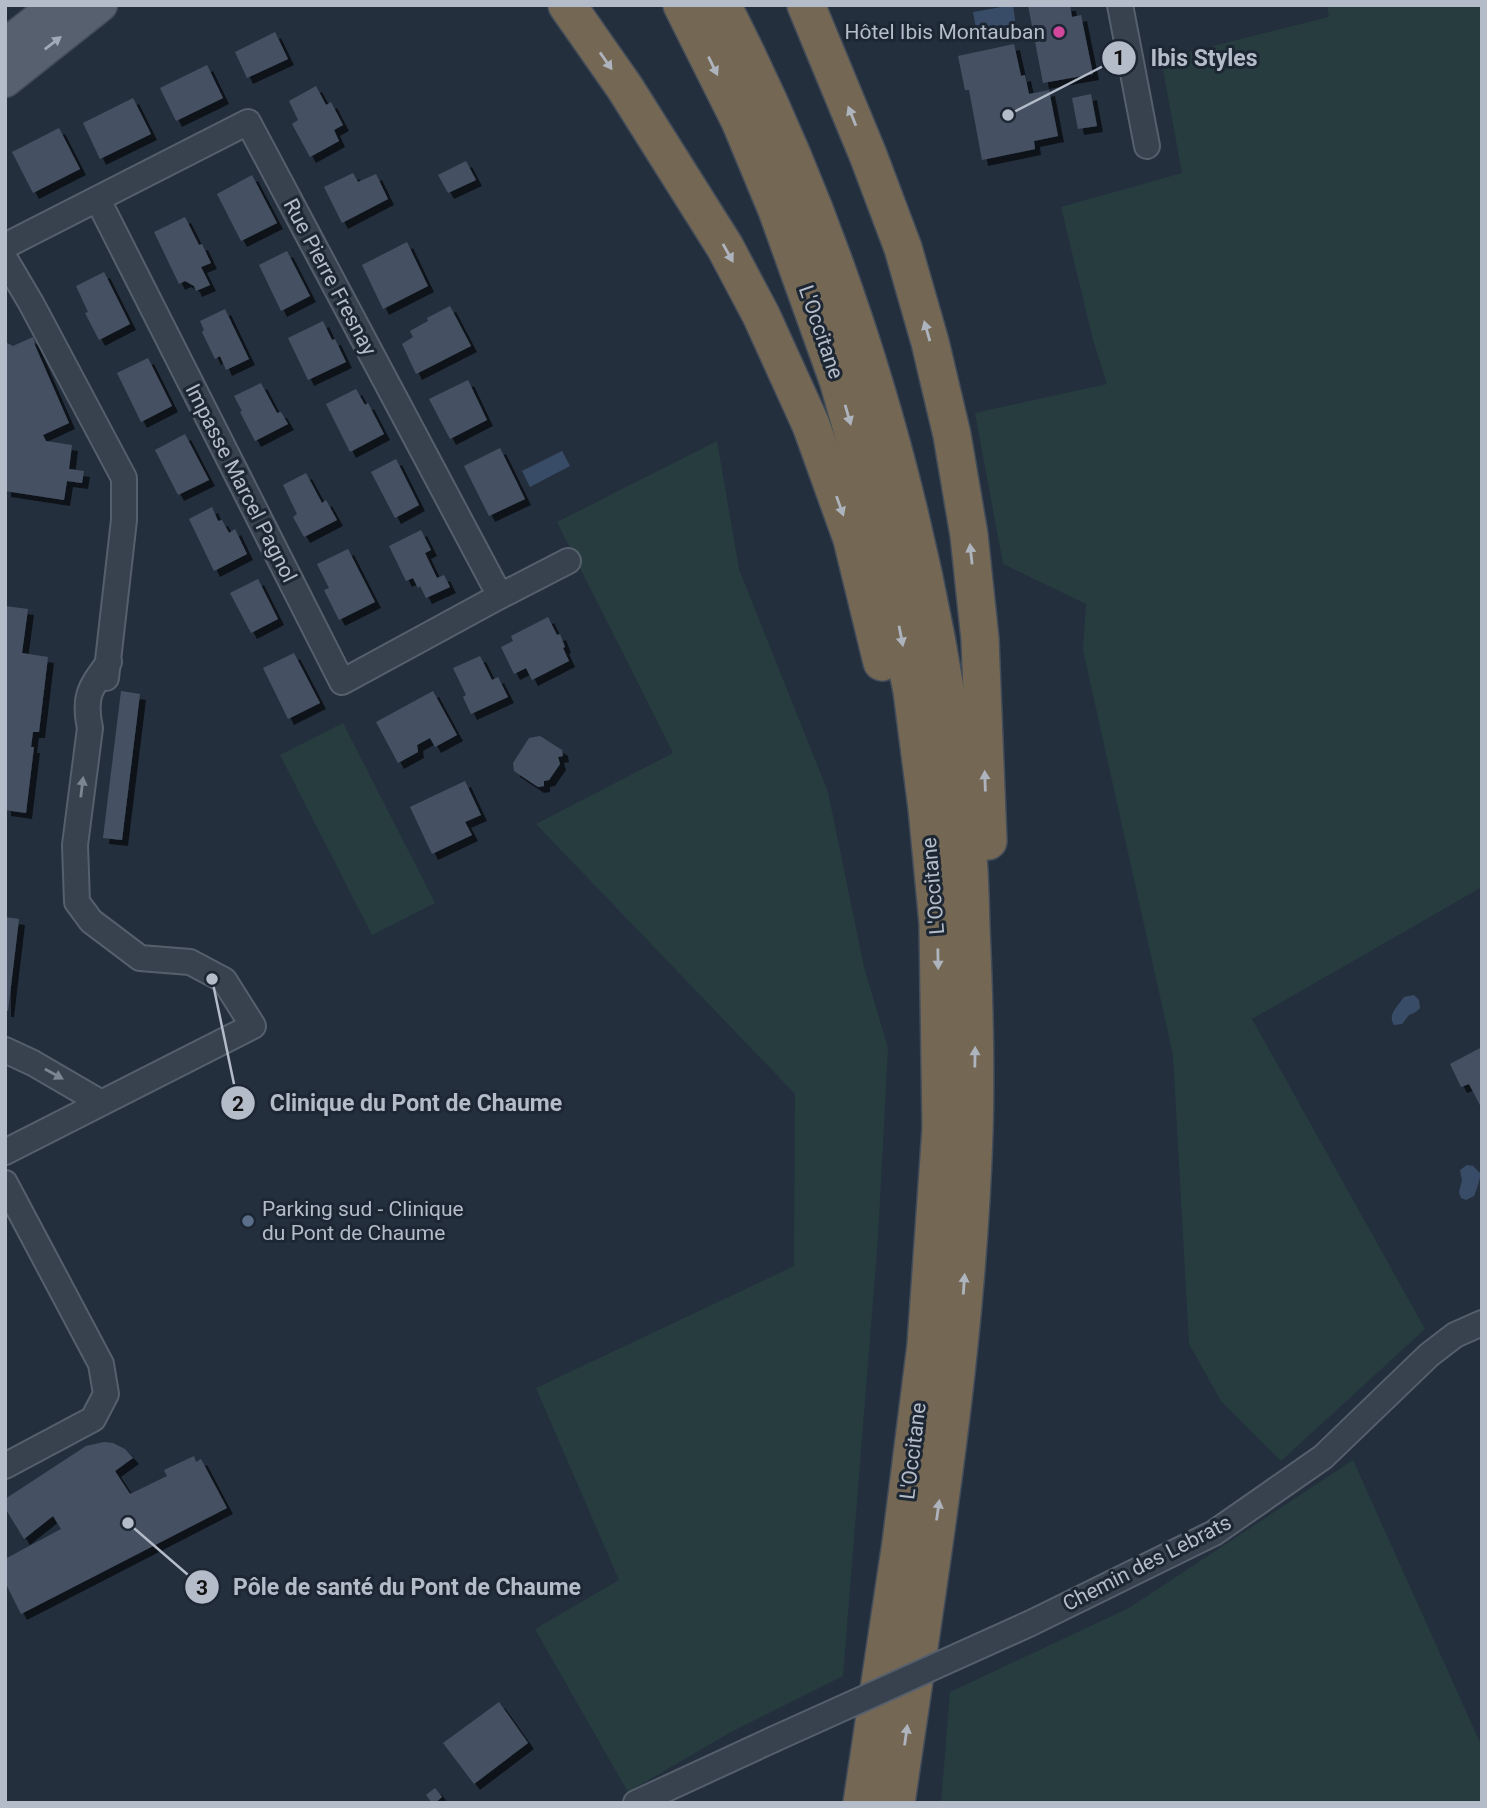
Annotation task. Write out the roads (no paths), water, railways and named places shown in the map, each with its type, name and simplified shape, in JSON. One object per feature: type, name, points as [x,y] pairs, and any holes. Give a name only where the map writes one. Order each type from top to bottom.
[{"type":"highway","points":[[567,5],[625,88],[725,247],[761,315],[811,425],[852,539],[882,663],[904,792],[937,923]]},
{"type":"highway","name":"L'Occitane","points":[[682,5],[740,121],[778,210],[838,380],[878,520],[912,691],[926,808],[937,923],[941,1129],[926,1345],[901,1543],[862,1803]]},
{"type":"highway","name":"L'Occitane","points":[[722,5],[749,58],[805,186],[849,304],[887,424],[917,545],[946,695],[967,840],[975,1020],[974,1133],[963,1301],[946,1455],[896,1803]]},
{"type":"highway","points":[[806,5],[903,248],[930,342],[952,435],[969,535],[980,639],[990,894],[975,1020]]},
{"type":"main road","points":[[5,45],[58,5]]},
{"type":"main road","points":[[5,81],[101,5]]},
{"type":"street","points":[[5,52],[58,5]]},
{"type":"street","points":[[1120,5],[1147,146]]},
{"type":"street","name":"Rue Pierre Fresnay","points":[[6,268],[98,200],[248,122],[500,596]]},
{"type":"street","name":"Impasse Marcel Pagnol","points":[[98,200],[342,682],[500,596]]},
{"type":"street","points":[[5,1152],[253,1026],[224,980],[190,962],[140,958],[91,921],[77,902],[75,845],[90,728],[101,715],[109,662],[124,520],[124,478],[31,303],[6,268]]},
{"type":"street","points":[[500,596],[568,561]]},
{"type":"street","points":[[5,1050],[45,1069],[100,1102]]},
{"type":"street","points":[[5,1183],[101,1364],[106,1394],[93,1419],[5,1466]]},
{"type":"street","name":"Chemin des Lebrats","points":[[636,1803],[1031,1623],[1214,1533],[1322,1457],[1446,1341],[1482,1323]]},
{"type":"water","points":[[1013,5],[1016,27],[977,34],[973,12]]},
{"type":"water","points":[[562,451],[570,466],[530,487],[522,471]]},
{"type":"water","points":[[1414,995],[1419,1000],[1420,1008],[1402,1024],[1394,1025],[1392,1018],[1396,1007],[1404,997]]},
{"type":"water","points":[[1467,1165],[1473,1166],[1481,1174],[1474,1196],[1466,1200],[1461,1198],[1459,1192],[1462,1180],[1460,1170]]},
{"type":"place","name":"Hôtel Ibis Montauban","points":[[1059,32]]},
{"type":"place","name":"Ibis Styles","points":[[1008,115]]},
{"type":"place","name":"Clinique du Pont de Chaume","points":[[212,979]]},
{"type":"place","name":"Parking sud - Clinique du Pont de Chaume","points":[[248,1221]]},
{"type":"place","name":"Pôle de santé du Pont de Chaume","points":[[128,1523]]}]
